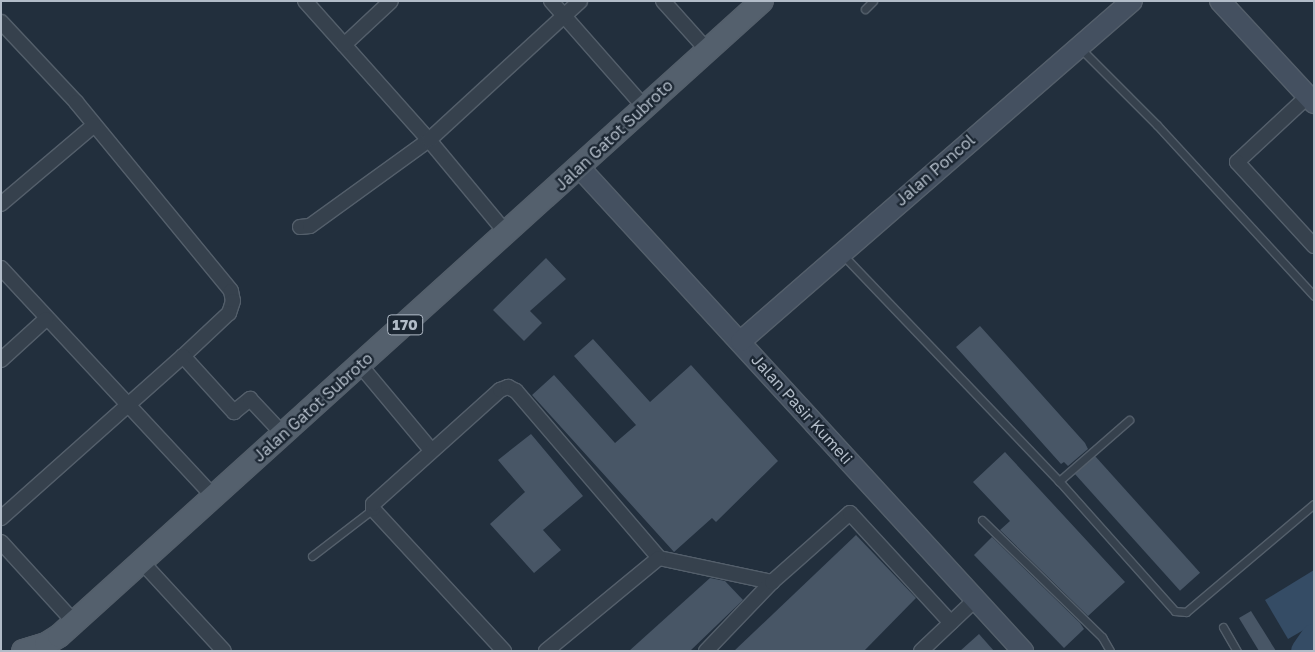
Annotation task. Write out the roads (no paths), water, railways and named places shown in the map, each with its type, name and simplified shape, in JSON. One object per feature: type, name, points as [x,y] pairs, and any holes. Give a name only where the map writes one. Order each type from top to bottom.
[{"type":"main road","name":"Jalan Gatot Subroto","points":[[45,648],[507,234],[762,1]]},
{"type":"main road","points":[[23,651],[45,648]]},
{"type":"street","points":[[305,1],[429,140],[507,234]]},
{"type":"street","points":[[344,45],[391,1]]},
{"type":"street","points":[[551,1],[644,107]]},
{"type":"street","points":[[300,227],[310,226],[429,140],[580,1]]},
{"type":"street","points":[[663,1],[707,50]]},
{"type":"street","name":"Jalan Poncol","points":[[740,341],[840,252],[1132,1]]},
{"type":"street","points":[[1220,1],[1311,100],[1237,162],[1314,246]]},
{"type":"street","points":[[1,22],[94,124],[231,291],[233,301],[229,313],[1,518]]},
{"type":"street","points":[[1,204],[94,124]]},
{"type":"street","name":"Jalan Pasir Kumeli","points":[[579,167],[1023,651]]},
{"type":"street","points":[[1,268],[46,319],[128,402],[213,496]]},
{"type":"street","points":[[1,360],[46,319]]},
{"type":"street","points":[[183,356],[234,412],[250,399],[283,434]]},
{"type":"street","points":[[360,365],[431,450]]},
{"type":"street","points":[[504,651],[373,509],[375,499],[500,390],[512,388],[659,558],[772,582]]},
{"type":"street","points":[[706,651],[772,582],[850,513],[951,623]]},
{"type":"street","points":[[1,542],[74,622]]},
{"type":"street","points":[[546,651],[659,558]]},
{"type":"street","points":[[141,561],[224,651]]},
{"type":"street","points":[[921,651],[976,599]]},
{"type":"lane","points":[[865,9],[873,1]]},
{"type":"lane","points":[[1079,47],[1157,125],[1314,296]]},
{"type":"lane","points":[[840,252],[1059,481],[1175,611],[1180,613],[1186,612],[1314,504]]},
{"type":"lane","points":[[1059,481],[1129,420]]},
{"type":"lane","points":[[312,556],[373,509]]},
{"type":"lane","points":[[982,520],[1102,637],[1110,651]]},
{"type":"lane","points":[[1223,627],[1237,651]]},
{"type":"water","points":[[1314,570],[1314,624],[1288,639],[1265,600]]},
{"type":"waterway","points":[[1305,651],[1314,638]]}]
